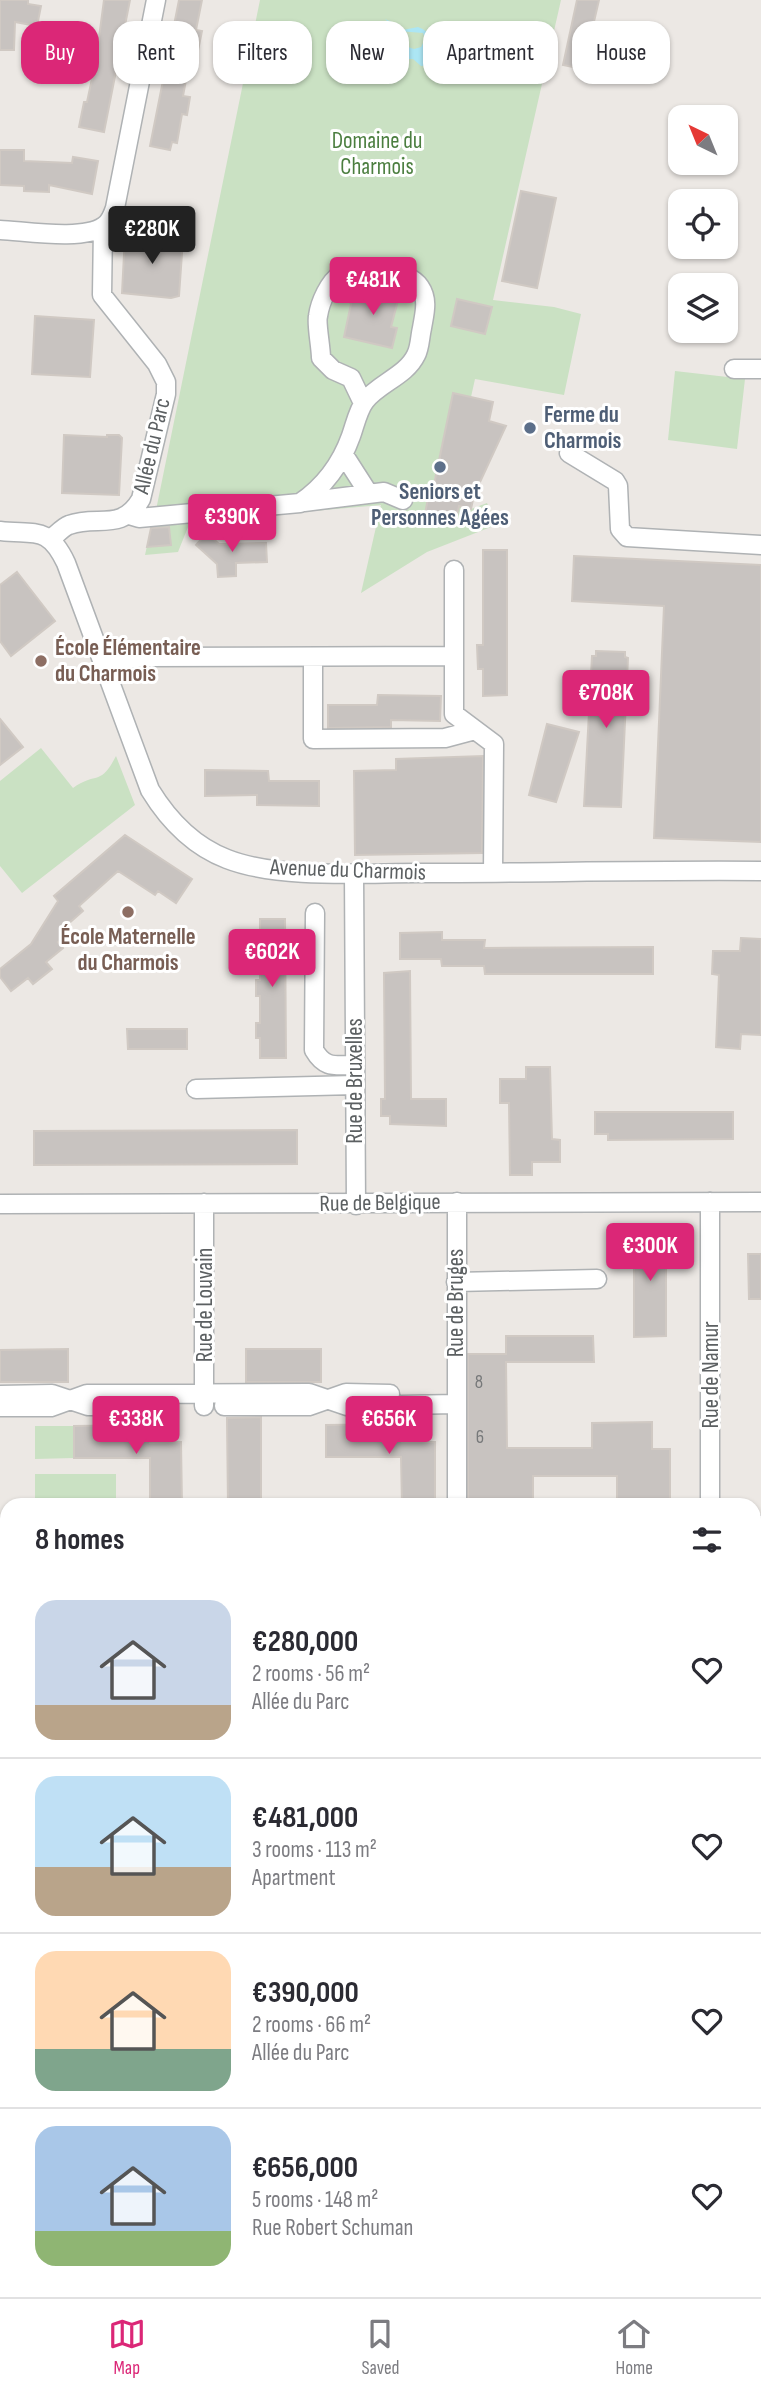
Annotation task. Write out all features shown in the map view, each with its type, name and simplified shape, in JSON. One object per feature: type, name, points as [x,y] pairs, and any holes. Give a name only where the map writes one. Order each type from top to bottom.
[{"type":"street","points":[[0,230],[84,233],[103,227],[109,221],[115,208],[156,0]]},
{"type":"street","name":"Allée du Parc","points":[[51,538],[69,525],[108,521],[129,515],[141,499],[166,394],[166,382],[157,364],[102,295],[103,227]]},
{"type":"street","points":[[300,503],[320,489],[344,456],[363,403],[378,387],[402,371],[416,355],[426,307],[422,289],[413,279],[393,271],[372,268],[341,274],[328,288],[317,317],[322,340],[321,358],[333,370],[351,378],[363,403]]},
{"type":"street","points":[[734,369],[761,369]]},
{"type":"street","points":[[569,453],[615,481],[618,486],[620,529],[627,537],[761,545]]},
{"type":"street","points":[[344,456],[369,494]]},
{"type":"street","points":[[129,515],[139,518],[384,492],[403,500]]},
{"type":"street","points":[[4,534],[34,532],[51,538]]},
{"type":"street","name":"Avenue du Charmois","points":[[51,538],[66,563],[150,790],[163,811],[188,837],[226,859],[256,868],[354,873],[761,871]]},
{"type":"street","points":[[454,570],[454,714],[494,744],[493,873]]},
{"type":"street","points":[[103,663],[142,657],[454,656]]},
{"type":"street","points":[[313,657],[313,739],[445,738],[475,730]]},
{"type":"street","name":"Rue de Bruxelles","points":[[354,873],[356,1205]]},
{"type":"street","points":[[315,913],[314,1050],[327,1065],[355,1065]]},
{"type":"street","points":[[196,1089],[355,1085]]},
{"type":"street","name":"Rue de Bruges","points":[[457,1202],[457,1498]]},
{"type":"street","name":"Rue de Namur","points":[[710,1202],[710,1498]]},
{"type":"street","name":"Rue de Belgique","points":[[0,1204],[761,1202]]},
{"type":"street","name":"Rue de Louvain","points":[[204,1203],[204,1400]]},
{"type":"street","points":[[456,1282],[597,1279]]},
{"type":"street","points":[[0,1395],[52,1394],[88,1406],[204,1400],[309,1406],[345,1393],[456,1399]]},
{"type":"street","points":[[0,1407],[51,1406],[71,1400]]},
{"type":"green space","name":"Domaine du Charmois","points":[[260,0],[561,0],[556,21],[423,21],[423,84],[542,84],[493,300],[554,307],[581,314],[564,395],[475,379],[471,397],[453,394],[425,513],[456,521],[459,506],[471,509],[487,503],[496,525],[427,552],[361,593],[381,505],[190,522],[178,552],[145,555],[151,528],[157,527],[155,515],[243,84],[312,84],[312,21],[256,21]]},
{"type":"green space","points":[[675,371],[745,379],[737,449],[668,440]]},
{"type":"green space","points":[[41,748],[73,788],[102,775],[116,756],[135,805],[22,893],[0,866],[0,781]]},
{"type":"green space","points":[[35,1426],[74,1426],[74,1458],[35,1459]]},
{"type":"green space","points":[[35,1474],[116,1474],[116,1498],[35,1498]]},
{"type":"water","points":[[418,27],[423,33],[409,32],[409,29]]},
{"type":"water","points":[[423,43],[421,66],[409,59],[409,47],[421,47]]},
{"type":"building","points":[[0,0],[28,0],[28,4],[41,6],[38,21],[15,22],[14,50],[0,50]]},
{"type":"building","points":[[104,0],[130,0],[126,21],[113,21],[113,84],[104,132],[79,127],[91,84],[99,84],[99,38]]},
{"type":"building","points":[[179,0],[202,0],[198,21],[175,21]]},
{"type":"building","points":[[577,0],[599,0],[594,21],[572,21]]},
{"type":"building","points":[[572,23],[572,67],[563,65]]},
{"type":"building","points":[[162,84],[185,84],[183,96],[190,97],[187,115],[182,114],[177,143],[172,142],[170,150],[150,146]]},
{"type":"building","points":[[0,150],[24,150],[24,161],[72,163],[73,157],[98,161],[92,194],[49,185],[49,192],[24,191],[24,186],[0,185]]},
{"type":"building","points":[[521,191],[556,198],[537,288],[502,281]]},
{"type":"building","points":[[125,235],[183,239],[179,296],[171,298],[122,293]]},
{"type":"building","points":[[376,287],[400,293],[391,327],[397,328],[392,348],[344,337],[351,304],[348,300],[349,294],[354,291],[374,296]]},
{"type":"building","points":[[457,299],[492,307],[485,334],[451,326]]},
{"type":"building","points":[[35,316],[94,320],[90,377],[32,374]]},
{"type":"building","points":[[453,393],[493,402],[489,421],[506,426],[474,495],[471,509],[459,506],[456,521],[425,514],[428,498],[431,499]]},
{"type":"building","points":[[64,435],[119,435],[122,438],[119,495],[62,493]]},
{"type":"building","points":[[169,527],[171,545],[147,547],[151,528]]},
{"type":"building","points":[[207,533],[219,544],[266,543],[267,562],[236,563],[236,576],[218,577],[217,564],[196,545]]},
{"type":"building","points":[[483,550],[507,550],[507,695],[483,696],[483,669],[478,669],[477,645],[483,645]]},
{"type":"building","points":[[574,556],[761,565],[761,842],[654,838],[664,606],[572,601]]},
{"type":"building","points":[[17,572],[55,621],[11,656],[0,641],[0,585]]},
{"type":"building","points":[[596,651],[625,652],[625,657],[628,658],[621,807],[584,806],[592,656],[596,656]]},
{"type":"building","points":[[378,695],[441,696],[440,721],[391,720],[391,727],[328,728],[328,705],[377,705]]},
{"type":"building","points":[[0,719],[23,747],[0,765]]},
{"type":"building","points":[[547,724],[579,732],[556,802],[529,795]]},
{"type":"building","points":[[483,756],[482,853],[355,855],[354,771],[396,770],[396,759]]},
{"type":"building","points":[[205,770],[268,771],[269,781],[319,781],[319,806],[257,805],[257,795],[205,796]]},
{"type":"building","points":[[125,835],[192,879],[176,903],[158,891],[155,895],[118,871],[79,906],[83,911],[67,925],[71,931],[58,942],[63,948],[46,962],[52,969],[33,984],[28,978],[11,991],[0,977],[0,969],[31,944],[58,901],[54,896]]},
{"type":"building","points":[[260,919],[285,919],[286,1058],[260,1058],[260,1038],[256,1038],[256,1023],[260,1023],[260,996],[256,996],[256,980],[260,980],[260,953],[256,953],[256,939],[260,939]]},
{"type":"building","points":[[442,932],[442,940],[485,940],[484,948],[653,947],[653,974],[485,974],[484,966],[442,966],[441,959],[400,959],[400,933]]},
{"type":"building","points":[[741,938],[761,939],[761,1035],[741,1034],[740,1049],[716,1047],[719,975],[712,974],[713,951],[740,951]]},
{"type":"building","points":[[410,971],[411,1099],[446,1099],[446,1126],[390,1124],[390,1116],[381,1116],[381,1099],[385,1099],[384,973]]},
{"type":"building","points":[[127,1029],[187,1029],[187,1049],[128,1049]]},
{"type":"building","points":[[526,1067],[550,1067],[552,1139],[560,1140],[560,1162],[532,1162],[532,1175],[510,1175],[509,1103],[500,1103],[500,1079],[526,1079]]},
{"type":"building","points":[[595,1112],[733,1112],[733,1139],[608,1140],[608,1134],[595,1134]]},
{"type":"building","points":[[297,1130],[297,1164],[34,1165],[34,1131]]},
{"type":"building","points":[[634,1230],[666,1230],[666,1336],[634,1337]]},
{"type":"building","points":[[748,1254],[761,1254],[761,1299],[749,1299]]},
{"type":"building","points":[[506,1336],[593,1336],[594,1362],[506,1362],[507,1448],[592,1448],[592,1423],[652,1422],[652,1449],[670,1449],[670,1498],[617,1498],[617,1476],[533,1476],[533,1498],[468,1498],[468,1354],[506,1354]]},
{"type":"building","points":[[68,1349],[68,1382],[0,1382],[0,1350]]},
{"type":"building","points":[[246,1349],[321,1349],[321,1382],[246,1382]]},
{"type":"building","points":[[261,1417],[261,1498],[228,1498],[227,1418]]},
{"type":"building","points":[[402,1424],[402,1442],[435,1442],[435,1498],[402,1498],[401,1457],[326,1457],[326,1425]]},
{"type":"building","points":[[150,1425],[150,1443],[181,1442],[182,1498],[150,1498],[150,1458],[74,1458],[74,1426]]},
{"type":"place","name":"Ferme du Charmois","points":[[530,428]]},
{"type":"place","name":"Seniors et Personnes Agées","points":[[440,467]]},
{"type":"place","name":"École Élémentaire du Charmois","points":[[41,661]]},
{"type":"place","name":"École Maternelle du Charmois","points":[[128,912]]}]
